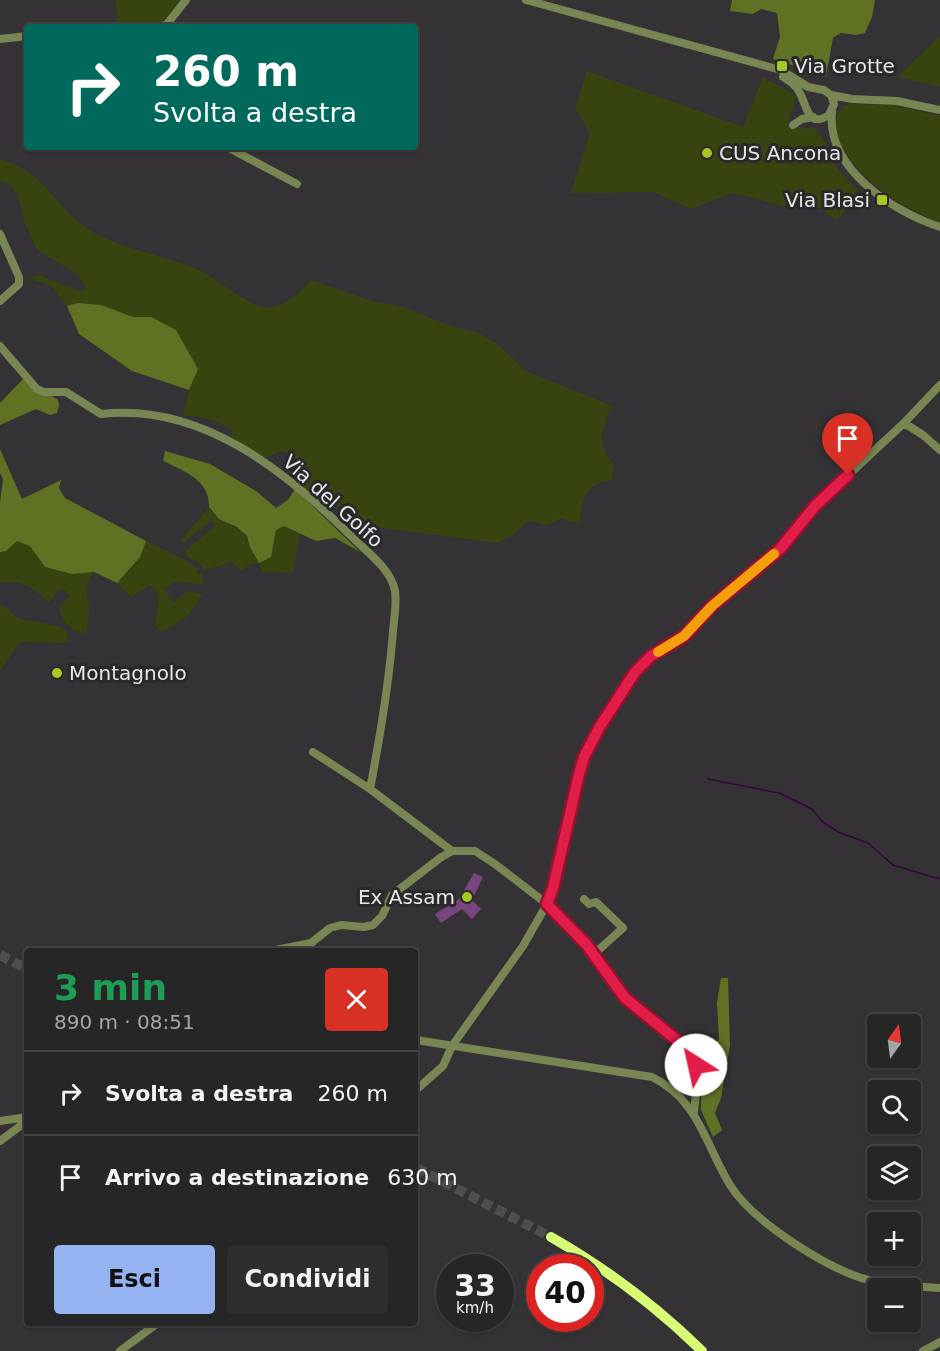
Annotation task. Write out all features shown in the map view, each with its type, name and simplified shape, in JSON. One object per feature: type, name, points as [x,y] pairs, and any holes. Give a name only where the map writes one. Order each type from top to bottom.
[{"type":"highway","points":[[551,1237],[626,1284],[677,1326],[702,1351]]},
{"type":"street","points":[[167,24],[186,0]]},
{"type":"street","points":[[526,0],[782,70],[808,87],[831,95],[852,99],[897,101],[940,111]]},
{"type":"street","points":[[0,39],[24,36]]},
{"type":"street","points":[[771,68],[796,87],[804,104],[833,139]]},
{"type":"street","points":[[819,89],[810,92],[793,125],[802,119],[827,117],[833,110],[852,99]]},
{"type":"street","points":[[831,95],[833,110],[830,125],[833,139],[842,159],[860,180],[914,217],[940,227]]},
{"type":"street","points":[[233,150],[297,184]]},
{"type":"street","points":[[0,234],[20,277],[19,284],[0,301]]},
{"type":"street","name":"Via del Golfo","points":[[0,346],[37,389],[44,392],[66,392],[101,414],[125,411],[196,425],[258,458],[291,481],[338,523],[389,575],[396,593],[392,640],[384,713],[370,789]]},
{"type":"street","points":[[418,1088],[443,1066],[452,1046],[523,946],[547,904],[584,757],[599,728],[635,672],[651,656],[684,636],[712,606],[780,549],[815,506],[904,423],[940,385]]},
{"type":"street","points":[[904,423],[940,450]]},
{"type":"street","points":[[313,752],[370,789],[452,852]]},
{"type":"street","points":[[286,948],[311,943],[330,928],[341,925],[364,927],[373,925],[382,916],[392,895],[440,858],[452,852],[475,851],[547,904],[594,954],[630,1004],[678,1040],[693,1057],[696,1074],[694,1112]]},
{"type":"street","points":[[584,899],[589,904],[596,902],[623,928],[594,954]]},
{"type":"street","points":[[418,1040],[652,1077],[669,1085],[694,1112],[732,1188],[752,1211],[777,1232],[816,1256],[858,1277],[874,1282],[940,1288]]},
{"type":"street","points":[[0,1121],[24,1119]]},
{"type":"street","points":[[0,1141],[24,1121]]},
{"type":"street","points":[[120,1351],[154,1326]]},
{"type":"street","points":[[923,1351],[940,1342]]},
{"type":"green space","points":[[115,0],[182,0],[167,17],[157,24],[118,24]]},
{"type":"green space","points":[[732,0],[875,0],[872,17],[865,33],[856,35],[841,33],[833,38],[826,76],[773,59],[780,37],[777,13],[761,9],[753,14],[730,11]]},
{"type":"green space","points":[[940,36],[940,87],[897,77]]},
{"type":"green space","name":"CUS Ancona","points":[[587,71],[743,127],[763,77],[796,96],[787,126],[799,129],[813,127],[825,141],[835,166],[858,191],[838,221],[799,193],[784,206],[733,193],[691,209],[654,192],[571,193],[590,133],[575,108]]},
{"type":"green space","points":[[891,105],[940,116],[940,222],[924,216],[890,196],[858,169],[846,154],[838,137],[834,120],[843,106]]},
{"type":"green space","points":[[0,159],[29,173],[78,222],[91,231],[104,238],[203,272],[261,307],[269,308],[283,304],[311,280],[372,301],[404,307],[446,324],[479,333],[500,346],[526,371],[612,406],[603,431],[602,443],[614,466],[612,480],[595,485],[586,494],[579,524],[561,518],[547,525],[529,521],[511,536],[497,543],[353,524],[345,510],[336,507],[330,512],[296,480],[298,475],[292,455],[281,451],[264,458],[232,438],[232,430],[214,421],[183,416],[189,390],[198,369],[151,317],[132,317],[92,305],[67,306],[52,286],[27,278],[40,275],[81,292],[86,287],[76,273],[37,250],[25,224],[18,196],[10,184],[0,182]]},
{"type":"green space","points":[[78,303],[101,305],[133,317],[151,317],[176,330],[198,369],[189,390],[132,371],[79,334],[67,306]]},
{"type":"green space","points":[[24,378],[58,400],[57,413],[50,415],[36,409],[0,425],[0,403]]},
{"type":"green space","points":[[0,449],[22,499],[61,480],[59,488],[65,498],[146,541],[140,557],[117,583],[94,572],[72,574],[45,567],[30,546],[17,541],[6,551],[0,552],[0,503],[3,479],[0,473]]},
{"type":"green space","points":[[165,451],[210,464],[256,491],[276,508],[288,500],[295,489],[360,552],[335,538],[316,541],[284,526],[276,530],[271,557],[259,563],[247,536],[237,527],[219,519],[209,507],[205,490],[200,483],[163,461]]},
{"type":"green space","points":[[209,507],[224,522],[242,531],[250,547],[271,557],[276,530],[284,526],[300,534],[293,573],[262,572],[259,563],[251,564],[241,571],[231,562],[205,570],[196,561],[186,556],[186,551],[215,526],[212,520],[183,543],[180,541]]},
{"type":"green space","points":[[17,540],[30,546],[45,567],[72,574],[94,572],[86,585],[89,607],[87,633],[71,628],[62,617],[59,607],[69,596],[65,590],[59,590],[49,603],[27,586],[15,582],[0,583],[0,552],[6,551]]},
{"type":"green space","points":[[146,541],[183,559],[198,569],[197,574],[203,573],[204,585],[176,581],[164,589],[174,603],[187,591],[202,594],[185,618],[160,632],[155,624],[158,598],[154,589],[150,585],[131,597],[117,583],[140,557]]},
{"type":"green space","points":[[0,604],[20,619],[59,626],[67,632],[69,643],[20,642],[0,671]]},
{"type":"green space","points":[[721,978],[728,978],[730,1045],[721,1098],[715,1113],[722,1130],[713,1137],[701,1110],[701,1067],[694,1049],[713,1046],[719,1039],[717,1003]]},
{"type":"building","name":"Ex Assam","points":[[474,873],[483,877],[472,900],[481,909],[472,919],[462,909],[441,923],[435,914],[459,899]]},
{"type":"waterway","points":[[708,779],[779,793],[812,809],[824,823],[838,832],[868,843],[893,865],[940,879]]},
{"type":"tunnel","points":[[0,955],[24,967]]},
{"type":"tunnel","points":[[418,1169],[551,1237]]},
{"type":"slow traffic","points":[[658,652],[684,636],[712,606],[774,554]]},
{"type":"place","name":"Via Grotte","points":[[782,66]]},
{"type":"place","name":"CUS Ancona","points":[[707,153]]},
{"type":"place","name":"Via Blasi","points":[[882,200]]},
{"type":"place","name":"Montagnolo","points":[[57,673]]},
{"type":"place","name":"Ex Assam","points":[[467,897]]},
{"type":"route","points":[[696,1065],[689,1050],[630,1004],[586,944],[547,904],[553,888],[579,774],[584,757],[599,728],[635,672],[651,656],[684,636],[712,606],[762,566],[780,549],[815,506],[848,475]]}]
